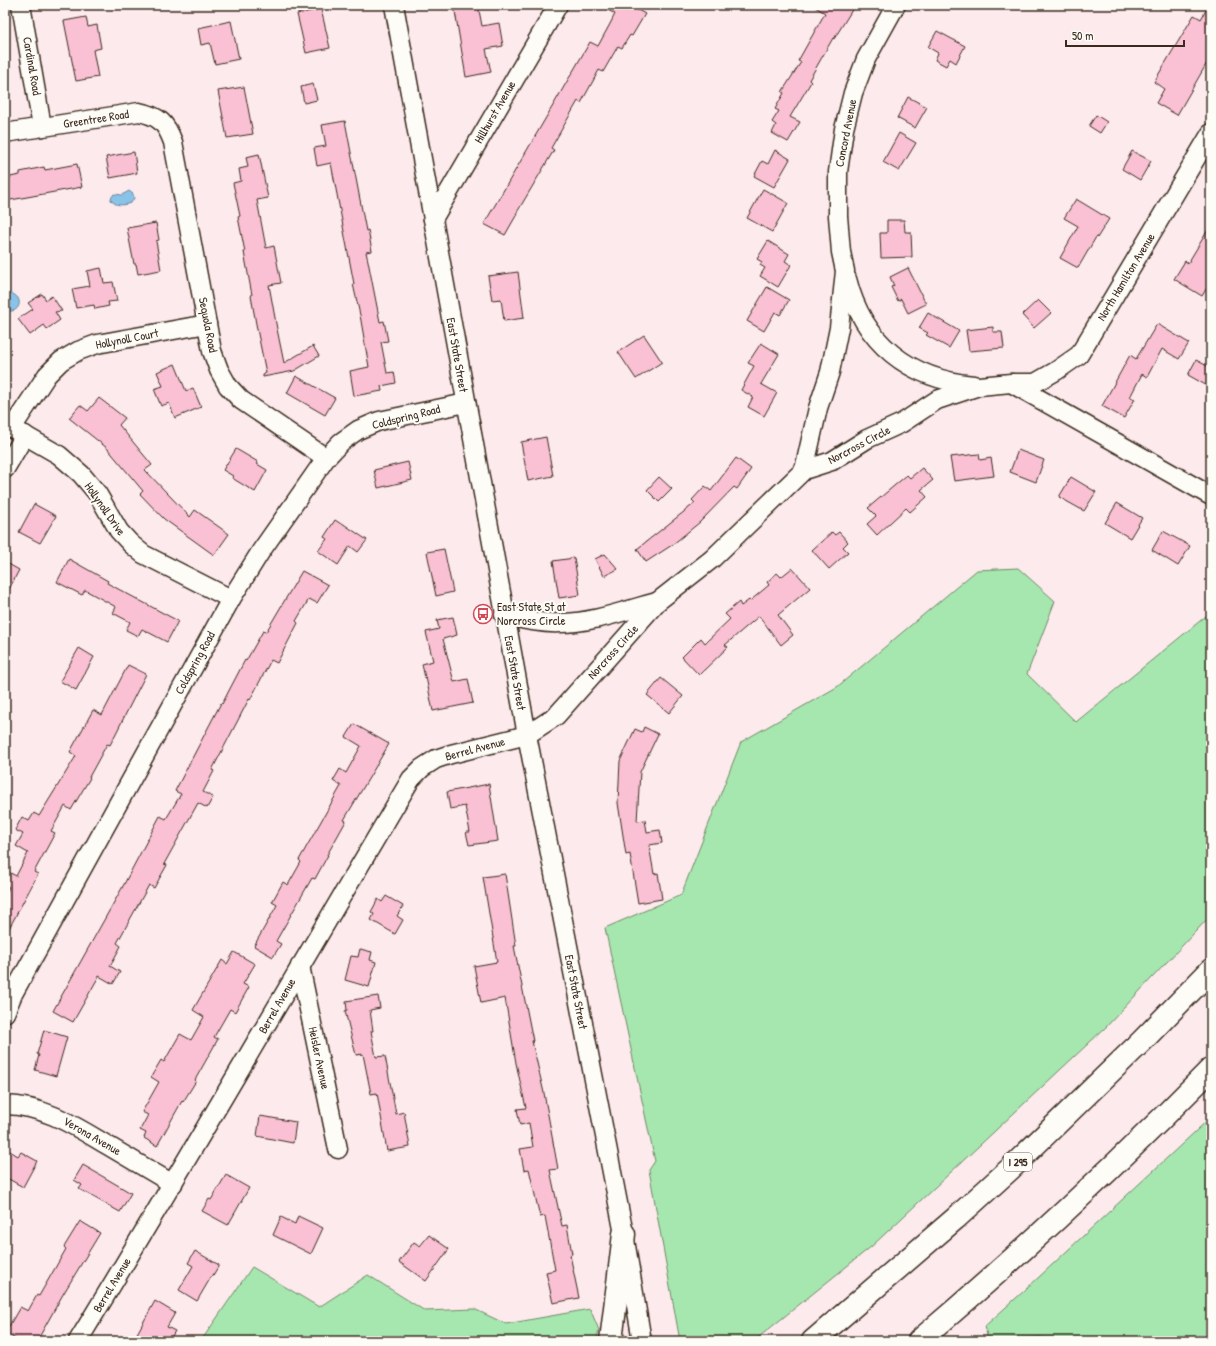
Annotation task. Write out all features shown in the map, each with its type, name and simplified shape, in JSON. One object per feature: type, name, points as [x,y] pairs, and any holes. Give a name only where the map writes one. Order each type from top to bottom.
[{"type":"highway","name":"I 295","points":[[813,1341],[1010,1169],[1142,1041],[1211,970]]},
{"type":"highway","points":[[919,1341],[1060,1216],[1128,1152],[1211,1069]]},
{"type":"highway","points":[[611,1341],[624,1234]]},
{"type":"street","name":"Cardinal Road","points":[[21,5],[42,127]]},
{"type":"street","name":"East State Street","points":[[394,5],[504,615],[624,1234],[642,1341]]},
{"type":"street","name":"Hillhurst Avenue","points":[[433,219],[558,5]]},
{"type":"street","name":"Concord Avenue","points":[[896,5],[866,59],[853,93],[844,129],[838,172],[838,216],[841,252],[845,271],[851,295],[861,317],[875,336],[890,352],[910,366],[931,377],[955,384],[979,386]]},
{"type":"street","name":"Greentree Road","points":[[5,133],[139,112],[151,115],[161,121],[169,130],[173,142]]},
{"type":"street","name":"North Hamilton Avenue","points":[[1011,383],[1035,383],[1079,355],[1211,133]]},
{"type":"street","name":"Sequola Road","points":[[173,142],[207,324],[214,358],[219,370],[228,386],[241,400],[326,458]]},
{"type":"street","name":"Concord Avenue","points":[[804,470],[818,408],[830,372],[839,328],[845,271]]},
{"type":"street","name":"Hollynoll Court","points":[[5,469],[14,429],[46,375],[61,361],[78,351],[97,344],[207,324]]},
{"type":"street","name":"Norcross Circle","points":[[527,735],[556,716],[657,602],[712,559],[804,470],[832,461],[867,439],[902,422],[934,402],[979,386],[1011,383]]},
{"type":"street","points":[[1011,383],[1211,496]]},
{"type":"street","name":"Coldspring Road","points":[[5,1013],[13,994],[231,599],[261,551],[326,458],[341,442],[358,430],[379,421],[466,403]]},
{"type":"street","name":"Hollynoll Drive","points":[[14,429],[59,456],[81,474],[97,493],[119,531],[143,554],[231,599]]},
{"type":"street","points":[[504,615],[535,621],[559,623],[585,621],[657,602]]},
{"type":"street","name":"Berrel Avenue","points":[[78,1341],[173,1184],[411,779],[422,768],[436,759],[527,735]]},
{"type":"street","name":"Heisler Avenue","points":[[300,966],[338,1149]]},
{"type":"street","name":"Verona Avenue","points":[[5,1105],[18,1105],[41,1110],[63,1119],[173,1184]]},
{"type":"green space","points":[[1018,568],[1055,601],[1027,674],[1076,722],[1211,612],[1211,915],[1106,1027],[872,1246],[754,1341],[680,1341],[649,1170],[655,1161],[605,928],[681,895],[741,742],[837,687],[977,570]]},
{"type":"green space","points":[[1211,1117],[1211,1341],[1058,1341],[1040,1337],[988,1341],[985,1326]]},
{"type":"green space","points":[[252,1267],[319,1307],[368,1275],[425,1311],[474,1309],[506,1324],[590,1309],[599,1330],[596,1341],[201,1341]]},
{"type":"water","points":[[129,191],[133,194],[134,198],[131,203],[118,205],[111,200],[114,194],[122,195]]},
{"type":"water","points":[[9,293],[18,298],[19,301],[17,308],[10,311],[5,310],[5,295]]},
{"type":"building","points":[[454,5],[478,5],[482,26],[499,23],[503,46],[486,49],[491,72],[466,77]]},
{"type":"building","points":[[599,5],[629,5],[645,14],[632,36],[630,35],[622,48],[618,46],[603,72],[599,70],[581,103],[578,101],[551,148],[554,150],[505,235],[484,224],[590,42],[598,46],[610,24],[615,14]]},
{"type":"building","points":[[812,5],[855,5],[834,39],[833,38],[809,80],[811,82],[790,117],[800,122],[788,142],[772,133],[776,125],[772,122],[779,111],[775,109],[784,93],[782,92],[801,62],[798,61],[825,13]]},
{"type":"building","points":[[1209,5],[1211,5],[1211,56],[1177,115],[1156,103],[1164,89],[1154,82],[1194,15],[1201,19]]},
{"type":"building","points":[[321,9],[330,48],[306,53],[297,14]]},
{"type":"building","points":[[86,17],[88,27],[97,25],[101,48],[93,50],[98,77],[76,81],[64,21]]},
{"type":"building","points":[[231,21],[239,59],[215,64],[210,43],[201,45],[198,28]]},
{"type":"building","points":[[937,31],[965,46],[956,63],[950,59],[946,66],[935,60],[938,53],[928,47]]},
{"type":"building","points":[[313,84],[317,100],[304,103],[301,87]]},
{"type":"building","points":[[244,87],[253,134],[227,138],[218,91]]},
{"type":"building","points":[[908,97],[927,107],[915,128],[897,118]]},
{"type":"building","points":[[1096,115],[1107,122],[1100,133],[1089,126]]},
{"type":"building","points":[[345,121],[366,231],[368,230],[372,251],[366,252],[380,322],[384,321],[388,341],[381,342],[387,373],[394,372],[396,383],[381,386],[382,391],[354,396],[350,371],[369,367],[331,163],[317,166],[314,148],[326,146],[322,125]]},
{"type":"building","points":[[899,133],[916,143],[899,171],[883,162]]},
{"type":"building","points":[[775,150],[790,159],[774,187],[754,176],[762,161],[768,164]]},
{"type":"building","points":[[1132,151],[1151,161],[1140,180],[1122,169]]},
{"type":"building","points":[[134,152],[137,173],[110,178],[106,157]]},
{"type":"building","points":[[259,154],[268,198],[257,200],[266,248],[274,246],[281,283],[269,285],[284,363],[313,346],[319,356],[294,371],[263,377],[266,373],[251,296],[245,252],[238,217],[240,216],[233,183],[241,181],[239,169],[248,167],[246,157]]},
{"type":"building","points":[[77,164],[82,187],[5,201],[5,178],[20,175],[20,172],[44,167],[45,170]]},
{"type":"building","points":[[763,189],[788,203],[772,232],[747,218]]},
{"type":"building","points":[[1076,199],[1109,219],[1097,238],[1096,237],[1078,268],[1060,258],[1078,226],[1064,218]]},
{"type":"building","points":[[887,220],[904,220],[905,232],[911,232],[912,257],[881,258],[880,233],[887,233]]},
{"type":"building","points":[[156,223],[159,240],[156,241],[161,270],[138,274],[136,264],[134,264],[127,228]]},
{"type":"building","points":[[1211,225],[1211,281],[1202,296],[1174,279],[1185,261],[1188,263]]},
{"type":"building","points":[[768,241],[789,254],[785,261],[791,265],[778,287],[760,276],[765,268],[760,265],[762,262],[757,259]]},
{"type":"building","points":[[101,268],[104,283],[113,282],[117,301],[108,302],[109,306],[95,309],[94,305],[76,308],[72,289],[90,286],[87,271]]},
{"type":"building","points":[[908,268],[926,304],[908,313],[901,299],[898,301],[891,287],[894,286],[890,277]]},
{"type":"building","points":[[518,272],[524,318],[504,321],[501,299],[492,300],[488,276]]},
{"type":"building","points":[[767,287],[789,300],[780,315],[775,312],[764,331],[747,321]]},
{"type":"building","points":[[42,294],[46,300],[52,296],[62,311],[55,312],[60,320],[47,329],[44,325],[30,335],[18,319],[33,309],[28,303]]},
{"type":"building","points":[[1038,300],[1051,313],[1034,328],[1022,315]]},
{"type":"building","points":[[928,313],[959,331],[949,348],[926,335],[928,333],[919,328]]},
{"type":"building","points":[[1157,324],[1189,343],[1179,359],[1162,349],[1147,377],[1142,374],[1130,397],[1135,399],[1124,418],[1102,406],[1130,355],[1136,359]]},
{"type":"building","points":[[993,327],[993,332],[1002,332],[1004,348],[969,351],[966,330]]},
{"type":"building","points":[[644,335],[662,362],[636,379],[618,352]]},
{"type":"building","points":[[761,343],[779,354],[761,384],[777,393],[764,416],[748,407],[753,397],[741,390],[754,366],[748,363]]},
{"type":"building","points":[[1196,360],[1211,368],[1211,388],[1188,375]]},
{"type":"building","points":[[175,364],[186,391],[193,388],[201,407],[175,418],[169,403],[161,406],[154,389],[163,386],[157,372]]},
{"type":"building","points":[[296,376],[335,398],[325,415],[287,393]]},
{"type":"building","points":[[99,398],[125,418],[119,425],[152,465],[145,470],[190,517],[195,510],[229,534],[214,555],[164,519],[140,494],[143,491],[107,448],[69,418],[80,405],[88,411]]},
{"type":"building","points":[[546,437],[553,476],[528,481],[521,442]]},
{"type":"building","points":[[236,449],[258,462],[257,464],[267,470],[255,492],[232,478],[233,476],[223,470]]},
{"type":"building","points":[[1018,450],[1044,460],[1036,482],[1010,472]]},
{"type":"building","points":[[979,454],[980,460],[991,458],[994,476],[954,481],[950,457]]},
{"type":"building","points":[[736,458],[751,469],[737,489],[734,487],[700,522],[672,545],[646,562],[637,549],[695,503],[692,500],[705,486],[711,491]]},
{"type":"building","points":[[408,462],[412,480],[378,488],[374,470]]},
{"type":"building","points":[[922,468],[933,480],[921,490],[927,497],[910,512],[906,508],[877,535],[867,524],[876,516],[868,508],[907,475],[910,478]]},
{"type":"building","points":[[659,477],[672,489],[659,502],[647,490]]},
{"type":"building","points":[[1071,477],[1096,492],[1084,511],[1059,497]]},
{"type":"building","points":[[1117,503],[1142,518],[1130,538],[1105,523]]},
{"type":"building","points":[[34,504],[56,516],[40,543],[19,532]]},
{"type":"building","points":[[335,520],[367,540],[358,552],[350,546],[338,565],[318,551],[327,539],[324,537]]},
{"type":"building","points":[[1163,531],[1190,546],[1178,566],[1152,550]]},
{"type":"building","points":[[832,532],[835,535],[839,532],[848,542],[843,547],[848,552],[829,569],[812,550]]},
{"type":"building","points":[[444,549],[453,592],[436,596],[427,552]]},
{"type":"building","points":[[605,554],[618,569],[604,576],[595,559]]},
{"type":"building","points":[[574,558],[580,595],[559,598],[553,561]]},
{"type":"building","points":[[69,559],[108,581],[107,583],[178,621],[167,642],[142,629],[138,636],[126,630],[130,622],[113,613],[116,607],[85,590],[82,595],[57,582]]},
{"type":"building","points":[[5,562],[19,570],[5,597]]},
{"type":"building","points":[[792,568],[810,588],[778,615],[793,635],[781,645],[759,616],[725,645],[728,647],[699,675],[682,657],[701,638],[705,643],[730,619],[725,614],[739,602],[741,606],[749,600],[750,601],[769,585],[767,582],[777,573],[781,577]]},
{"type":"building","points":[[302,571],[328,585],[317,603],[309,599],[296,621],[298,623],[277,663],[271,660],[212,770],[214,771],[203,792],[213,797],[207,808],[198,803],[164,864],[167,865],[154,888],[149,885],[117,943],[121,946],[110,966],[120,972],[113,984],[99,976],[73,1022],[53,1011],[122,888],[160,816],[166,819],[181,794],[175,791],[245,660],[246,661],[263,631],[266,632]]},
{"type":"building","points":[[453,617],[457,635],[443,639],[454,682],[468,679],[473,703],[433,711],[422,664],[433,661],[426,632],[439,629],[437,620]]},
{"type":"building","points":[[79,648],[94,657],[76,690],[60,681]]},
{"type":"building","points":[[128,665],[146,674],[110,745],[107,744],[89,777],[90,778],[71,810],[65,806],[51,831],[55,833],[34,872],[38,874],[5,936],[5,896],[9,887],[5,885],[5,870],[16,876],[28,853],[16,846],[23,834],[15,830],[22,817],[29,821],[34,813],[39,816],[76,756],[70,752],[93,710],[102,715]]},
{"type":"building","points":[[661,678],[683,696],[669,713],[647,695]]},
{"type":"building","points":[[354,724],[389,744],[344,820],[346,821],[315,879],[312,878],[276,941],[281,944],[273,957],[254,946],[277,905],[272,902],[283,882],[288,885],[301,862],[299,860],[341,786],[333,781],[340,769],[346,773],[361,746],[346,737]]},
{"type":"building","points":[[644,727],[658,734],[640,772],[637,821],[645,820],[647,832],[660,830],[662,843],[649,845],[654,874],[658,873],[662,899],[638,903],[630,854],[626,855],[618,803],[620,761],[635,729],[642,732]]},
{"type":"building","points":[[489,784],[498,841],[469,845],[466,832],[470,832],[465,806],[450,809],[447,792]]},
{"type":"building","points":[[505,874],[516,946],[514,946],[558,1169],[550,1170],[562,1226],[567,1225],[572,1254],[570,1255],[579,1298],[553,1303],[546,1272],[555,1270],[545,1216],[540,1217],[529,1169],[524,1170],[520,1149],[533,1147],[529,1123],[520,1125],[517,1109],[526,1108],[516,1063],[505,998],[481,1003],[474,966],[497,962],[483,877]]},
{"type":"building","points":[[386,896],[403,906],[397,916],[403,920],[395,934],[371,920],[374,914],[371,912],[378,899],[382,902]]},
{"type":"building","points":[[360,949],[372,952],[370,960],[376,962],[369,987],[345,980],[351,956],[358,957]]},
{"type":"building","points":[[234,952],[255,964],[243,984],[249,987],[235,1012],[230,1009],[214,1037],[218,1039],[195,1080],[196,1081],[183,1102],[182,1101],[157,1146],[144,1138],[146,1133],[140,1130],[148,1115],[142,1112],[159,1082],[151,1077],[161,1060],[164,1062],[180,1034],[191,1040],[204,1017],[193,1010],[222,960],[227,964]]},
{"type":"building","points":[[378,996],[380,1008],[370,1010],[373,1031],[371,1031],[376,1057],[385,1056],[396,1114],[404,1112],[410,1147],[387,1151],[377,1093],[371,1094],[363,1054],[356,1055],[345,1011],[347,1010],[346,1001]]},
{"type":"building","points":[[44,1030],[67,1037],[56,1076],[35,1070],[39,1055],[37,1054]]},
{"type":"building","points":[[260,1116],[296,1122],[293,1143],[257,1136]]},
{"type":"building","points":[[5,1148],[18,1156],[21,1152],[37,1161],[23,1187],[5,1177]]},
{"type":"building","points":[[83,1165],[131,1193],[120,1212],[79,1189],[82,1185],[74,1180]]},
{"type":"building","points":[[226,1175],[249,1188],[228,1225],[202,1211],[209,1199],[211,1200]]},
{"type":"building","points":[[298,1216],[323,1228],[311,1254],[273,1235],[281,1217],[295,1224]]},
{"type":"building","points":[[80,1221],[100,1233],[37,1341],[19,1341],[5,1333],[20,1307],[28,1311],[37,1295],[39,1296],[66,1249],[64,1247]]},
{"type":"building","points":[[429,1235],[449,1249],[426,1281],[399,1262],[414,1242],[420,1246]]},
{"type":"building","points":[[195,1251],[219,1265],[197,1301],[179,1290],[193,1266],[188,1263]]},
{"type":"building","points":[[155,1301],[175,1313],[167,1327],[175,1331],[169,1341],[133,1341]]},
{"type":"place","name":"East State St at Norcross Circle","points":[[483,614]]}]
